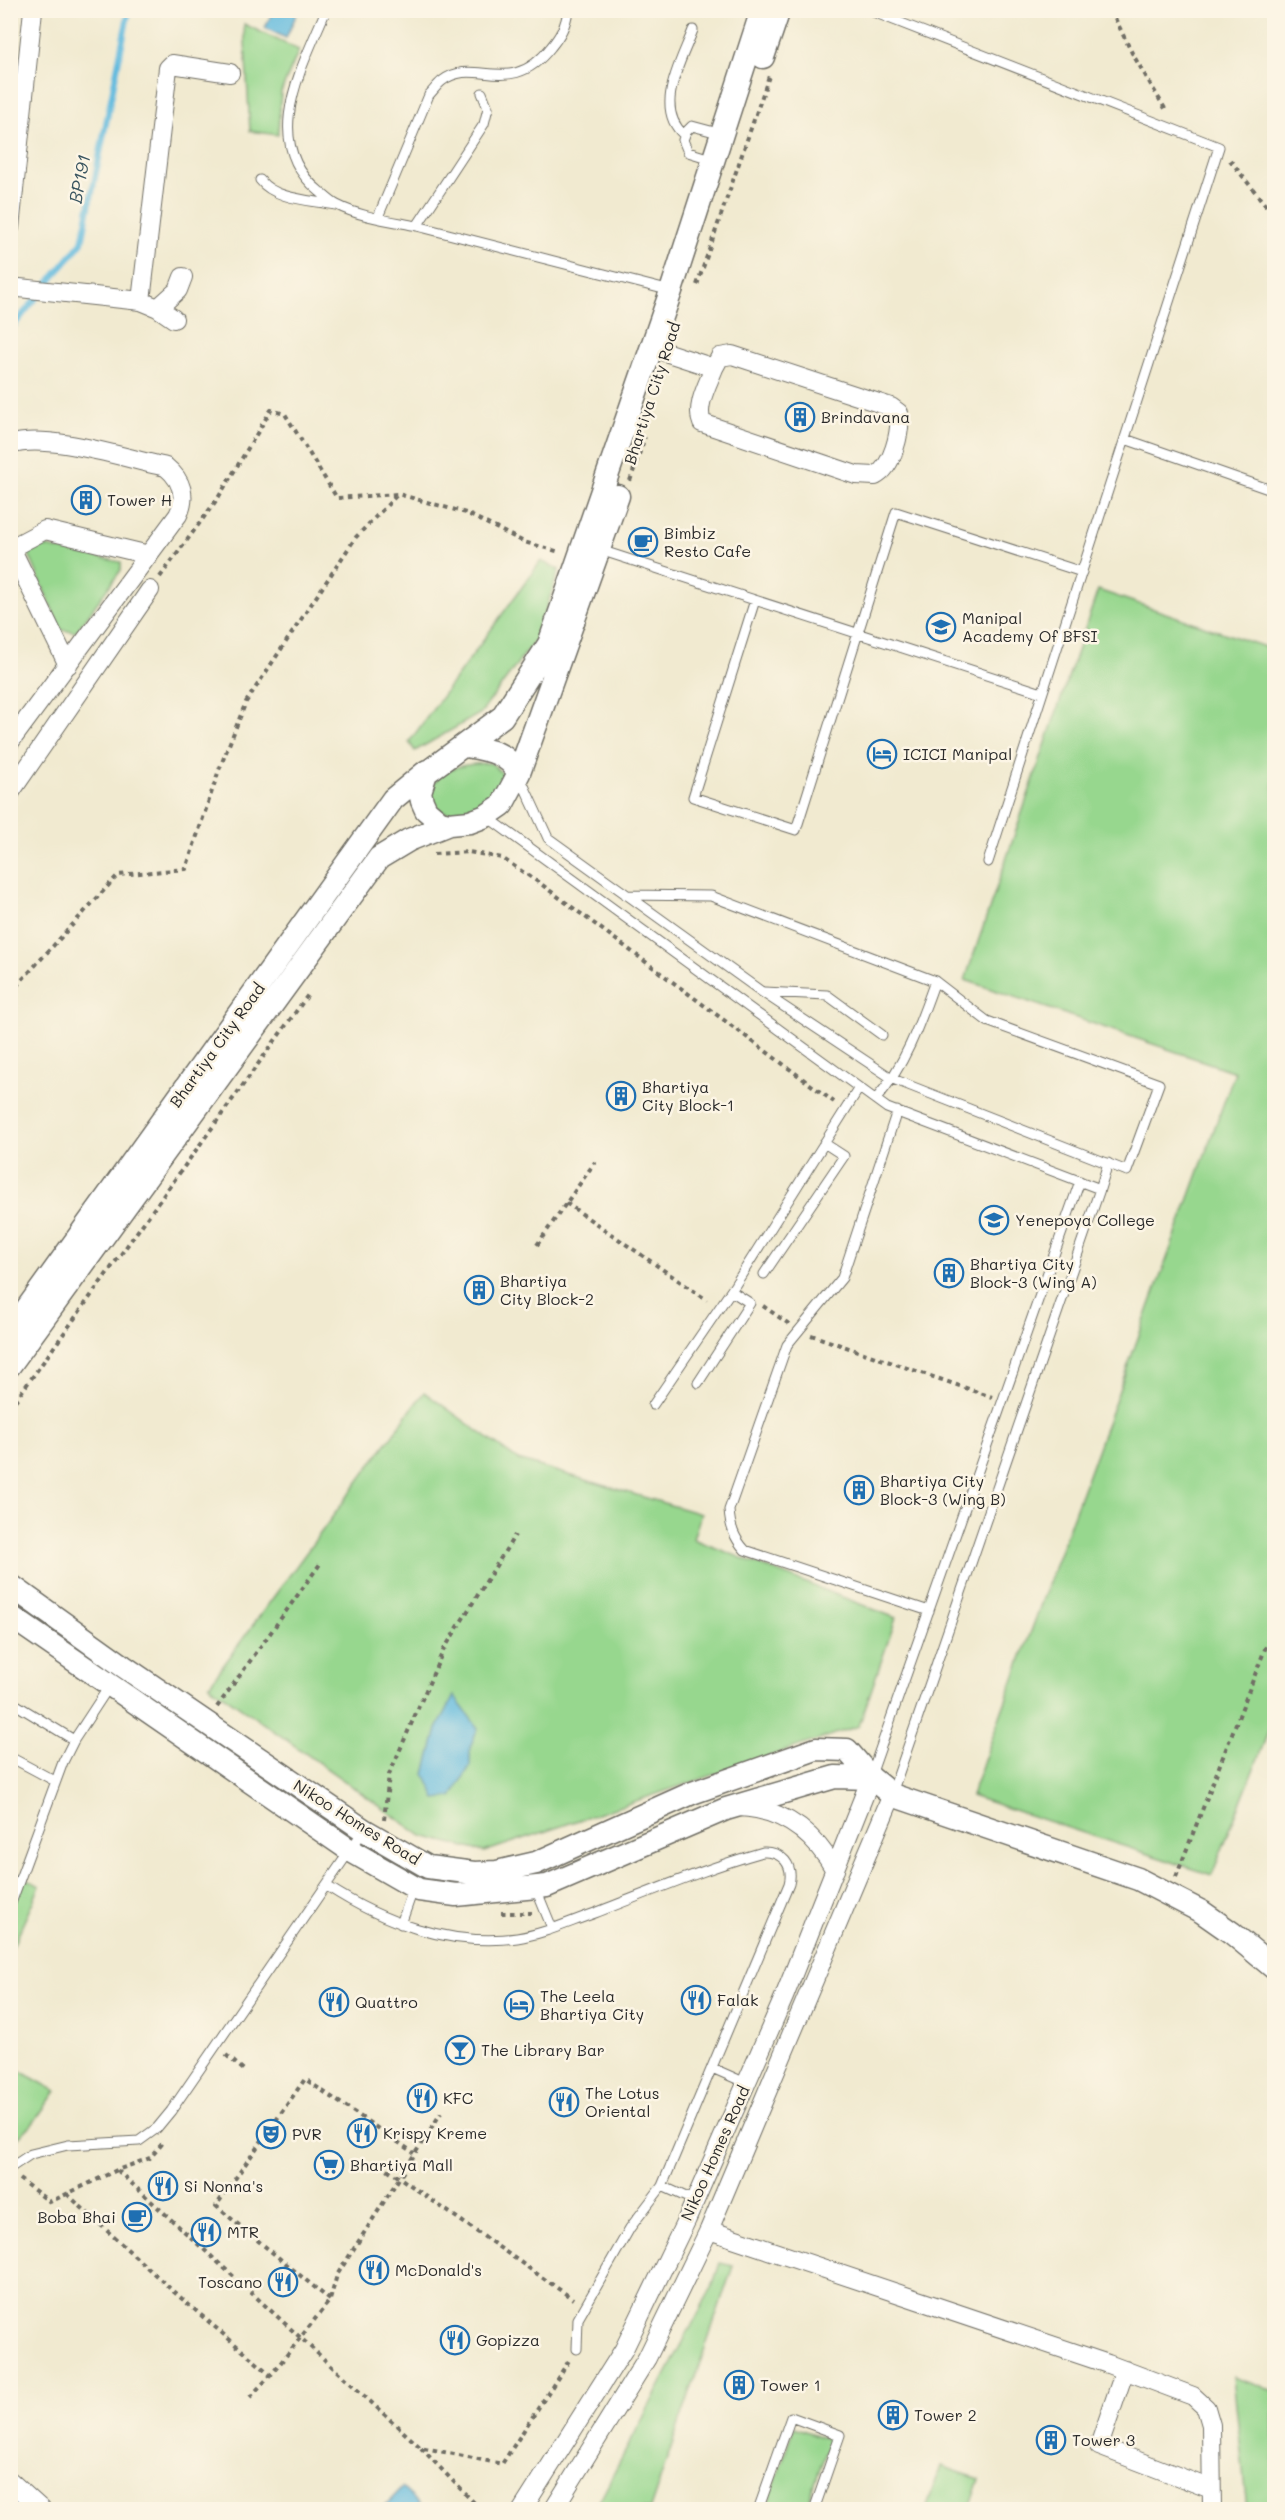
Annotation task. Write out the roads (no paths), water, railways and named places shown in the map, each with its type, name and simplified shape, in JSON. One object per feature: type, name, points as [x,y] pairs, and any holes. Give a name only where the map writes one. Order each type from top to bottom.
[{"type":"street","points":[[10,228],[19,60],[33,10]]},
{"type":"street","name":"Bhartiya City Road","points":[[10,1332],[393,799],[432,766],[465,746],[502,717],[549,644],[671,291],[762,10]]},
{"type":"street","name":"Bhartiya City Road","points":[[10,1365],[379,858],[409,840],[449,824],[470,822],[486,816],[502,805],[519,773],[600,550],[779,10]]},
{"type":"street","points":[[149,304],[168,68],[172,64],[230,73]]},
{"type":"street","points":[[149,304],[178,291],[183,277]]},
{"type":"street","points":[[10,287],[149,304],[174,319]]},
{"type":"street","points":[[665,352],[714,368]]},
{"type":"street","points":[[732,355],[891,408],[899,413],[900,423],[887,467],[875,476],[856,475],[702,423],[699,416],[714,368],[720,357],[732,355]]},
{"type":"street","points":[[10,445],[26,441],[48,441],[166,467],[179,480],[183,498],[182,507],[149,555],[10,742]]},
{"type":"street","points":[[68,665],[11,548],[45,530],[149,555]]},
{"type":"street","points":[[10,793],[150,590]]},
{"type":"street","points":[[465,746],[498,752],[511,761],[519,773]]},
{"type":"street","points":[[432,766],[422,782],[422,801],[432,817],[449,824]]},
{"type":"street","name":"Nikoo Homes Road","points":[[10,1585],[117,1676],[351,1851],[414,1887],[456,1895],[547,1886],[733,1807],[835,1777],[871,1778]]},
{"type":"street","name":"Nikoo Homes Road","points":[[10,1616],[117,1676],[374,1828],[428,1867],[474,1873],[497,1872],[545,1860],[692,1792],[816,1749],[847,1750],[871,1778]]},
{"type":"street","points":[[871,1778],[891,1795],[1138,1879],[1170,1894],[1232,1933],[1275,1968]]},
{"type":"street","name":"Nikoo Homes Road","points":[[522,2510],[624,2349],[695,2201],[835,1870],[871,1778]]},
{"type":"street","name":"Nikoo Homes Road","points":[[553,2510],[647,2358],[710,2230],[891,1795]]},
{"type":"street","points":[[733,1807],[762,1809],[790,1821],[815,1840],[835,1870]]},
{"type":"street","points":[[738,2101],[759,2112]]},
{"type":"street","points":[[710,2230],[1125,2370],[1193,2396],[1206,2408],[1211,2425],[1212,2510]]},
{"type":"street","points":[[1125,2370],[1099,2445],[1211,2489]]},
{"type":"street","points":[[10,2481],[42,2510]]},
{"type":"lane","points":[[326,10],[293,91],[289,134],[292,155],[299,172],[337,206]]},
{"type":"lane","points":[[378,218],[429,95],[442,80],[469,74],[502,75],[526,70],[539,63],[563,32],[568,10]]},
{"type":"lane","points":[[868,10],[1219,147],[988,862]]},
{"type":"lane","points":[[684,135],[671,118],[669,104],[693,30]]},
{"type":"lane","points":[[417,226],[484,124],[488,108],[482,93]]},
{"type":"lane","points":[[714,160],[688,152],[682,144],[684,135],[692,126],[722,134]]},
{"type":"lane","points":[[260,180],[267,188],[285,195],[337,206],[671,291]]},
{"type":"lane","points":[[1125,439],[1275,491]]},
{"type":"lane","points":[[755,600],[693,797],[796,830],[896,512],[1082,572]]},
{"type":"lane","points":[[600,550],[1042,693]]},
{"type":"lane","points":[[519,773],[548,838],[626,895],[762,992],[893,1079],[1127,1171],[1159,1084],[987,1021],[935,981],[711,896],[626,895]]},
{"type":"lane","points":[[486,816],[876,1099],[897,1111],[1100,1189]]},
{"type":"lane","points":[[876,1099],[893,1079],[921,1020],[935,981]]},
{"type":"lane","points":[[762,992],[827,995],[882,1035]]},
{"type":"lane","points":[[653,1405],[731,1291],[859,1088]]},
{"type":"lane","points":[[897,1111],[842,1278],[787,1345],[729,1510],[735,1536],[745,1550],[929,1611]]},
{"type":"lane","points":[[764,1274],[844,1156],[824,1143]]},
{"type":"lane","points":[[891,1795],[1108,1163]]},
{"type":"lane","points":[[871,1778],[1080,1181]]},
{"type":"lane","points":[[698,1383],[750,1304],[731,1291]]},
{"type":"lane","points":[[10,1906],[55,1781],[74,1740],[117,1676]]},
{"type":"lane","points":[[10,1701],[74,1740]]},
{"type":"lane","points":[[10,1757],[55,1781]]},
{"type":"lane","points":[[12,2172],[31,2154],[68,2145],[139,2141],[157,2128],[351,1851],[374,1828]]},
{"type":"lane","points":[[327,1886],[373,1914],[401,1924],[436,1933],[475,1939],[517,1938],[552,1928],[756,1854],[769,1851],[782,1857],[790,1869],[789,1884],[662,2186],[630,2228],[578,2319],[577,2349]]},
{"type":"lane","points":[[401,1924],[414,1887]]},
{"type":"lane","points":[[535,1887],[552,1928]]},
{"type":"lane","points":[[712,2068],[746,2083]]},
{"type":"lane","points":[[662,2186],[695,2201]]},
{"type":"lane","points":[[758,2510],[790,2417],[840,2435],[814,2510]]},
{"type":"water","points":[[273,11],[298,11],[286,38],[265,28]]},
{"type":"water","points":[[454,1696],[478,1728],[470,1747],[470,1766],[452,1797],[436,1799],[425,1774],[437,1729]]},
{"type":"water","points":[[402,2488],[425,2509],[382,2509]]},
{"type":"waterway","name":"BP191","points":[[10,330],[82,242],[129,10]]},
{"type":"place","name":"Brindavana","points":[[800,417]]},
{"type":"place","name":"Tower H","points":[[86,500]]},
{"type":"place","name":"Bimbiz Resto Cafe","points":[[643,542]]},
{"type":"place","name":"Manipal Academy Of BFSI","points":[[941,627]]},
{"type":"place","name":"ICICI Manipal","points":[[882,754]]},
{"type":"place","name":"Bhartiya City Block-1","points":[[621,1096]]},
{"type":"place","name":"Yenepoya College","points":[[994,1220]]},
{"type":"place","name":"Bhartiya City Block-3 (Wing A)","points":[[949,1273]]},
{"type":"place","name":"Bhartiya City Block-2","points":[[479,1290]]},
{"type":"place","name":"Bhartiya City Block-3 (Wing B)","points":[[859,1490]]},
{"type":"place","name":"Falak","points":[[696,2000]]},
{"type":"place","name":"Quattro","points":[[334,2002]]},
{"type":"place","name":"The Leela Bhartiya City","points":[[519,2005]]},
{"type":"place","name":"The Library Bar","points":[[460,2050]]},
{"type":"place","name":"KFC","points":[[422,2098]]},
{"type":"place","name":"The Lotus Oriental","points":[[564,2102]]},
{"type":"place","name":"Krispy Kreme","points":[[362,2133]]},
{"type":"place","name":"PVR","points":[[271,2134]]},
{"type":"place","name":"Bhartiya Mall","points":[[329,2165]]},
{"type":"place","name":"Si Nonna's","points":[[163,2186]]},
{"type":"place","name":"Boba Bhai","points":[[137,2217]]},
{"type":"place","name":"MTR","points":[[206,2232]]},
{"type":"place","name":"McDonald's","points":[[374,2270]]},
{"type":"place","name":"Toscano","points":[[283,2282]]},
{"type":"place","name":"Gopizza","points":[[455,2340]]},
{"type":"place","name":"Tower 1","points":[[739,2385]]},
{"type":"place","name":"Tower 2","points":[[893,2415]]},
{"type":"place","name":"Tower 3","points":[[1051,2440]]}]
